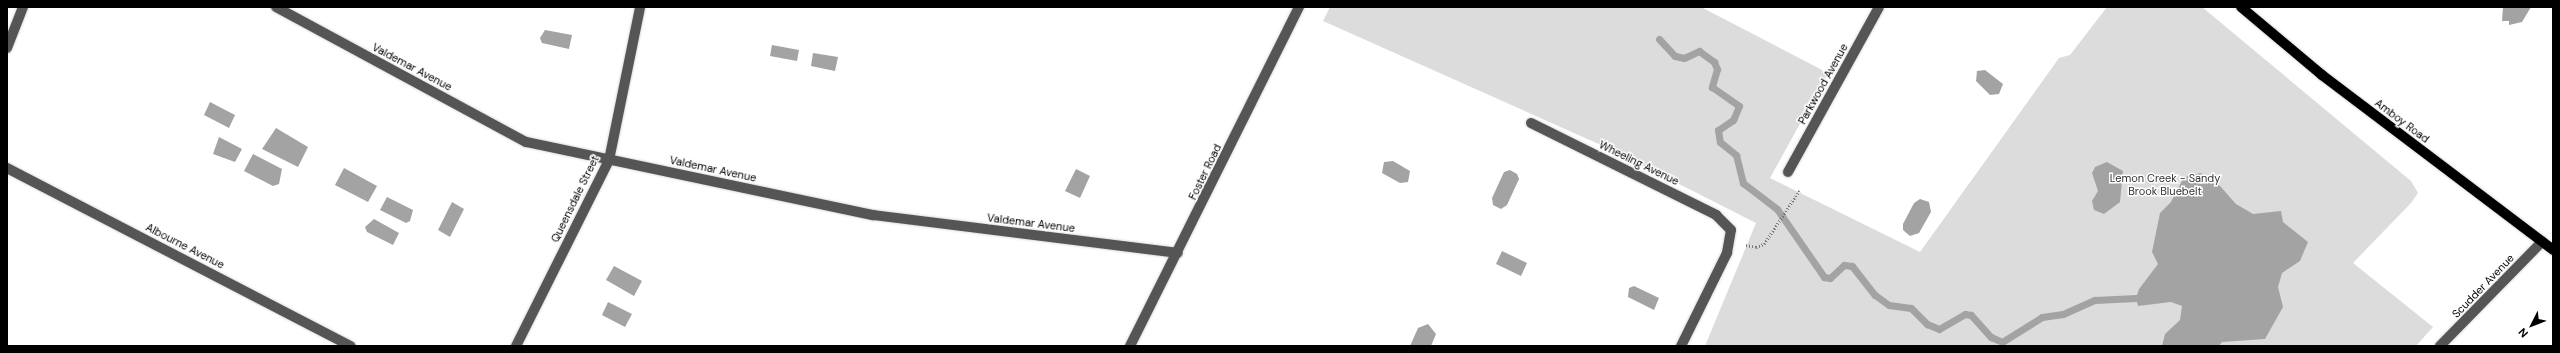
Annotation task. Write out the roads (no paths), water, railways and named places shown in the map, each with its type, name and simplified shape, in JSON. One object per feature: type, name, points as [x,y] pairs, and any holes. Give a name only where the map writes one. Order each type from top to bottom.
[{"type":"main road","name":"Amboy Road","points":[[2241,7],[2322,75],[2553,250]]},
{"type":"street","points":[[7,48],[23,7]]},
{"type":"street","name":"Valdemar Avenue","points":[[276,7],[526,142],[874,215],[1178,253]]},
{"type":"street","name":"Queensdale Street","points":[[516,346],[609,160],[640,7]]},
{"type":"street","name":"Foster Road","points":[[1130,346],[1178,253],[1299,7]]},
{"type":"street","name":"Parkwood Avenue","points":[[1788,172],[1879,7]]},
{"type":"street","name":"Wheeling Avenue","points":[[1531,123],[1716,215],[1731,230],[1728,253],[1681,346]]},
{"type":"street","name":"Albourne Avenue","points":[[7,168],[351,346]]},
{"type":"street","name":"Scudder Avenue","points":[[2440,346],[2542,242]]},
{"type":"waterway","points":[[1659,39],[1675,56],[1684,58],[1699,51],[1714,62],[1717,69],[1712,87],[1739,106],[1733,120],[1718,130],[1720,142],[1736,155],[1743,183],[1777,209],[1824,277],[1830,278],[1844,265],[1852,266],[1875,295],[1889,305],[1911,308],[1927,324],[1939,329],[1965,314],[1971,315],[1991,337],[2002,342],[2042,317],[2063,314],[2095,300],[2136,298]]},
{"type":"park label","name":"Lemon Creek - Sandy Brook Bluebelt","points":[[2165,185]]}]
